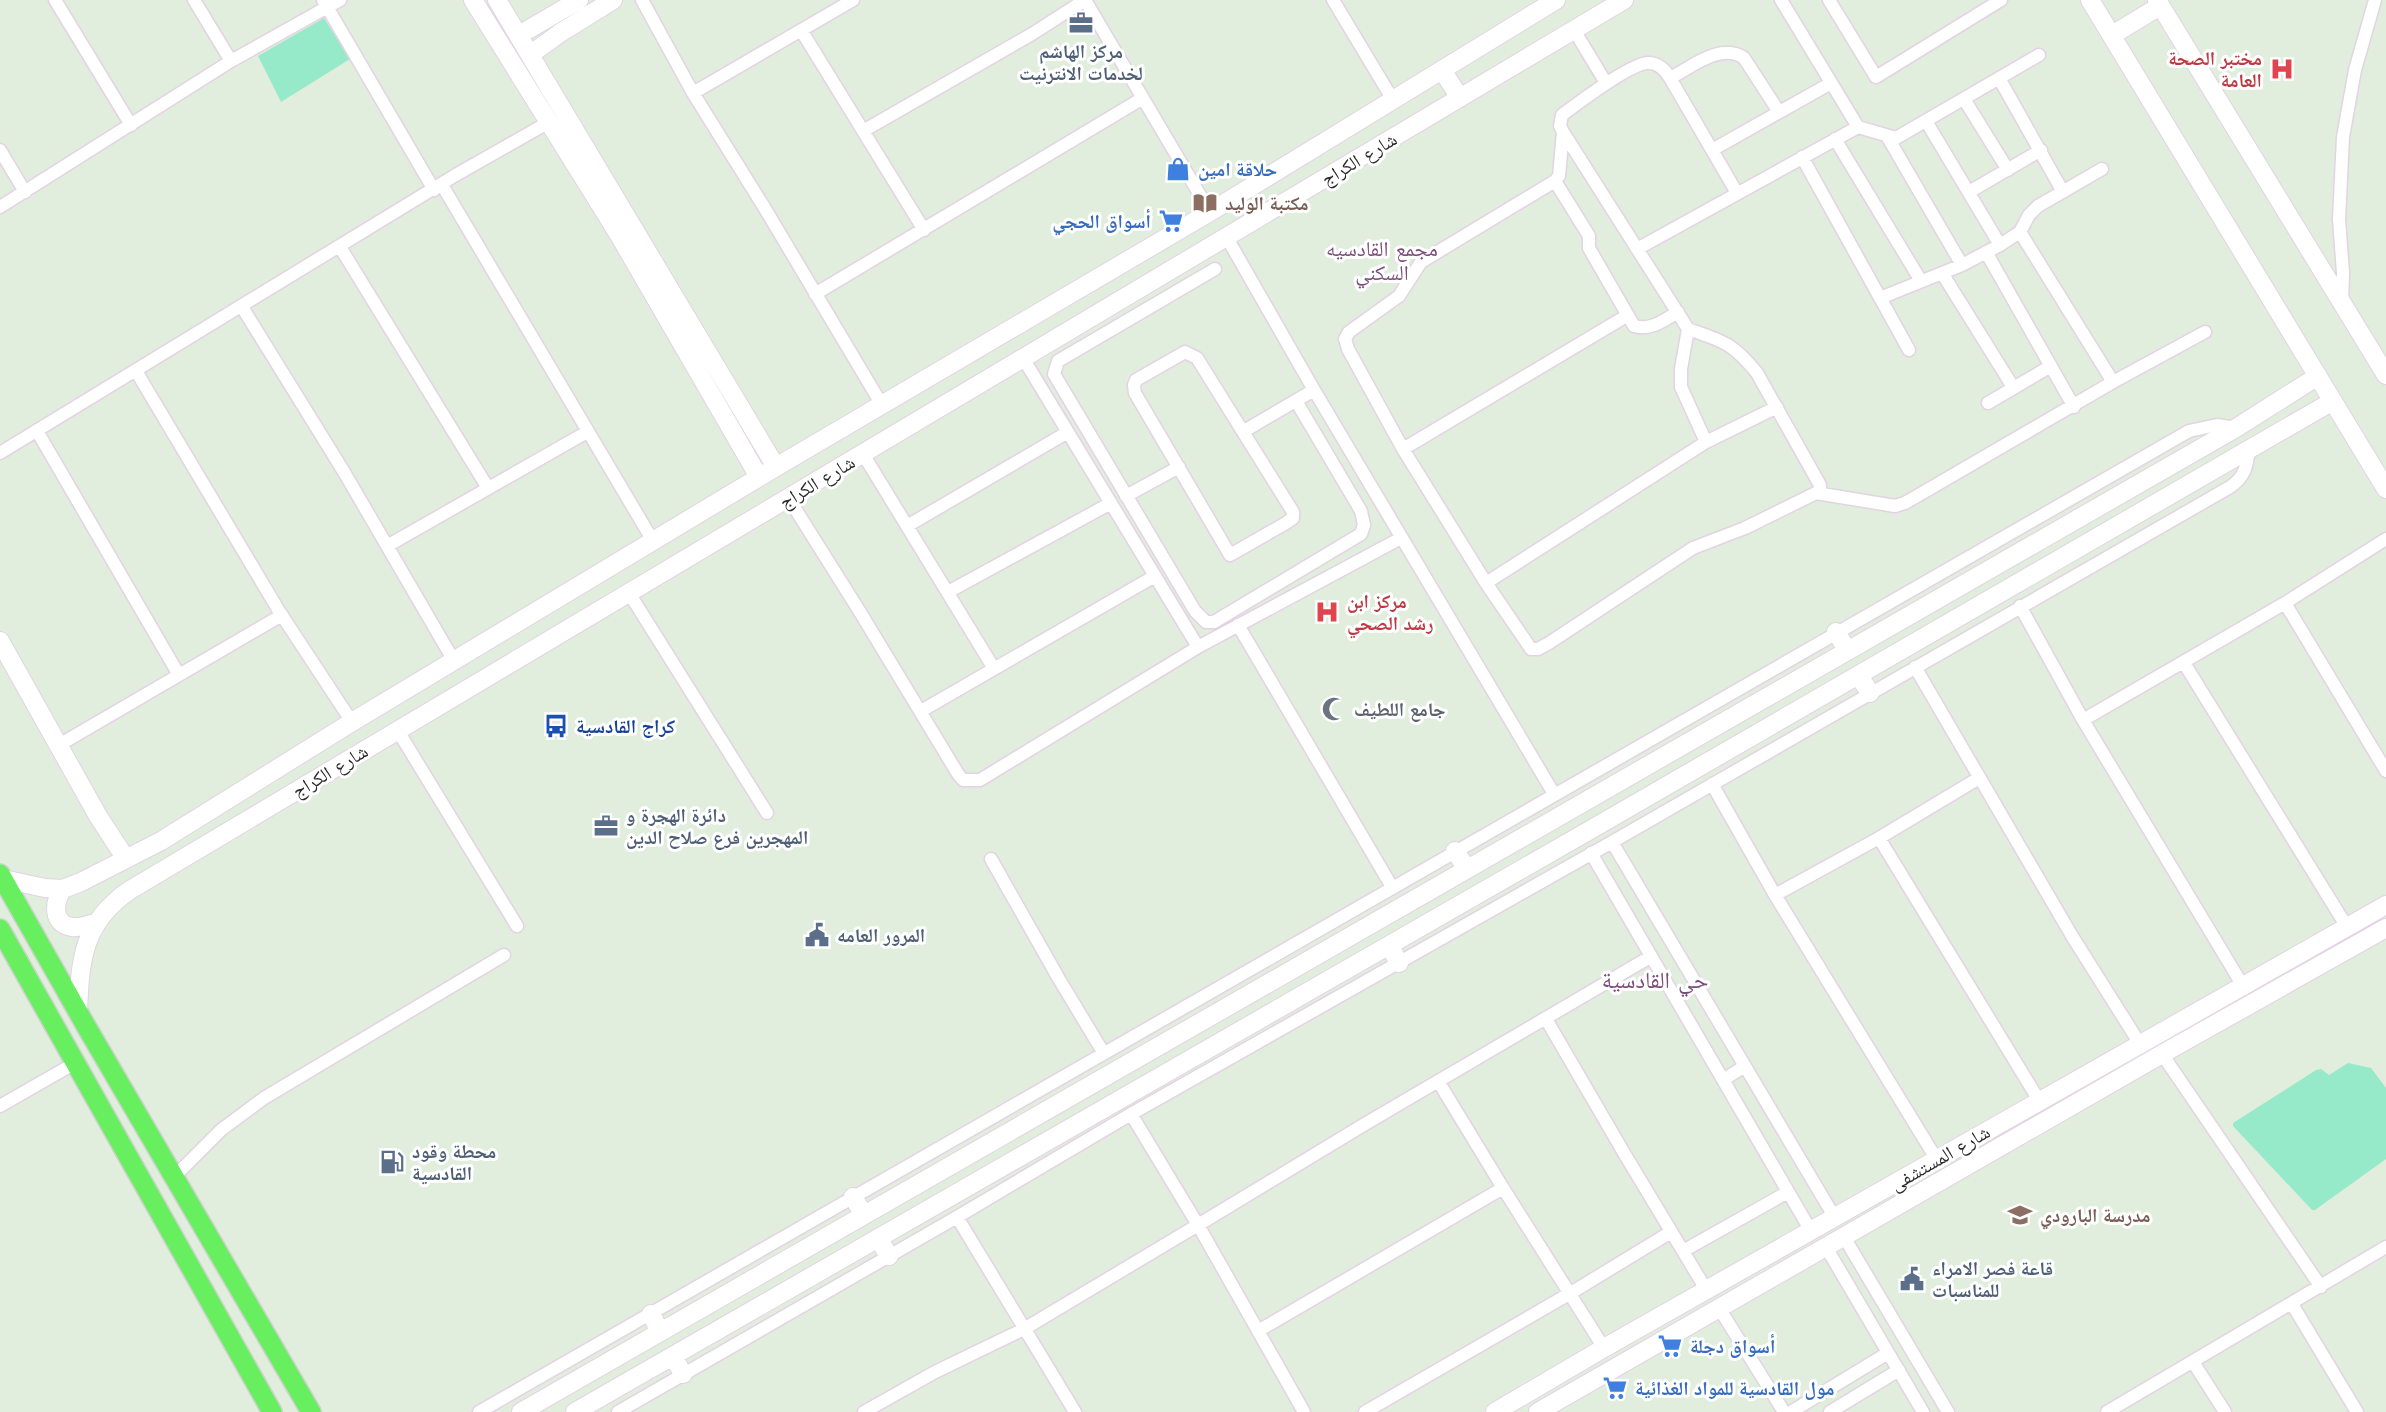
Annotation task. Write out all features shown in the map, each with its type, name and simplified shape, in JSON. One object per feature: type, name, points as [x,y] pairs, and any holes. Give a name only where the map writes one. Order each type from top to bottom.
[{"type":"main road","points":[[1,876],[311,1412]]},
{"type":"main road","points":[[0,929],[272,1412]]},
{"type":"street","points":[[55,0],[131,125]]},
{"type":"street","points":[[194,0],[232,61]]},
{"type":"street","points":[[0,207],[325,4],[340,0]]},
{"type":"street","points":[[473,0],[549,122],[626,231],[776,467]]},
{"type":"street","points":[[497,0],[531,54],[760,477]]},
{"type":"street","points":[[519,35],[583,5],[613,0]]},
{"type":"street","points":[[642,0],[693,93],[764,206],[882,405]]},
{"type":"street","points":[[693,93],[853,0]]},
{"type":"street","points":[[863,131],[1032,34],[1085,0],[1210,212]]},
{"type":"street","points":[[1333,0],[1393,100]]},
{"type":"street","points":[[1,876],[45,888],[63,888],[81,882],[161,841],[352,722],[776,467],[1210,212],[1556,0]]},
{"type":"street","name":"شارع الكراج","points":[[78,1012],[80,973],[95,923],[115,901],[130,890],[1624,0]]},
{"type":"street","points":[[1781,0],[1858,127]]},
{"type":"street","points":[[1832,1],[1875,77],[2001,0]]},
{"type":"street","points":[[2090,0],[2386,489]]},
{"type":"street","points":[[2342,303],[2339,219],[2343,137],[2355,70],[2375,0]]},
{"type":"street","points":[[2112,36],[2159,3],[2386,375]]},
{"type":"street","points":[[325,4],[653,541]]},
{"type":"street","points":[[531,54],[583,5]]},
{"type":"street","points":[[801,30],[923,230]]},
{"type":"street","points":[[1574,30],[1606,83]]},
{"type":"street","points":[[1671,78],[1716,54],[1736,52],[1744,58],[1779,112]]},
{"type":"street","points":[[1637,249],[1858,127],[1896,138],[1903,136],[2039,55]]},
{"type":"street","points":[[1706,442],[1681,387],[1681,369],[1688,329],[1563,132],[1560,125],[1562,115],[1606,83],[1645,62],[1662,67],[1671,78],[1737,193]]},
{"type":"street","points":[[1442,70],[1460,98]]},
{"type":"street","points":[[1999,78],[2063,192]]},
{"type":"street","points":[[1712,150],[1831,83]]},
{"type":"street","points":[[815,294],[1143,98]]},
{"type":"street","points":[[1964,99],[2008,170]]},
{"type":"street","points":[[1926,121],[2000,245]]},
{"type":"street","points":[[0,453],[549,122]]},
{"type":"street","points":[[1563,132],[1559,176],[1555,181],[1421,262],[1399,296],[1349,331],[1345,339],[1403,449],[1486,583],[1531,649],[1538,649],[1693,548],[1745,528],[1820,490],[1820,485],[1777,407],[1744,357],[1727,342],[1688,329]]},
{"type":"street","points":[[1887,135],[1962,265]]},
{"type":"street","points":[[1835,139],[1921,281]]},
{"type":"street","points":[[0,150],[25,192]]},
{"type":"street","points":[[1969,192],[2041,150]]},
{"type":"street","points":[[1802,157],[1909,350]]},
{"type":"street","points":[[1880,298],[1962,265],[2000,245],[2020,232],[2029,215],[2038,206],[2102,169]]},
{"type":"street","points":[[1555,181],[1589,236],[1589,248],[1634,326],[1650,328],[1678,312]]},
{"type":"street","points":[[2020,232],[2113,382]]},
{"type":"street","points":[[1227,238],[1554,794]]},
{"type":"street","points":[[340,247],[488,488]]},
{"type":"street","points":[[1986,252],[2074,407]]},
{"type":"street","points":[[1216,269],[1058,361],[1054,374],[1195,611],[1206,622],[1214,622],[1361,534],[1364,525],[1360,511],[1296,401]]},
{"type":"street","points":[[1942,273],[2013,387]]},
{"type":"street","points":[[242,307],[454,661]]},
{"type":"street","points":[[1403,449],[1628,316]]},
{"type":"street","points":[[1815,493],[1895,506],[1905,503],[2113,382],[2205,332]]},
{"type":"street","points":[[1185,352],[1197,358],[1290,505],[1293,518],[1230,555],[1179,467],[1135,393],[1133,385],[1136,380],[1185,352]]},
{"type":"street","points":[[1023,358],[1198,647]]},
{"type":"street","points":[[1987,403],[2051,366]]},
{"type":"street","points":[[136,372],[282,615],[352,722]]},
{"type":"street","points":[[520,1412],[2236,428],[2318,376]]},
{"type":"street","points":[[1244,431],[1314,390]]},
{"type":"street","points":[[575,1412],[2333,401]]},
{"type":"street","points":[[1486,583],[1706,442],[1777,407]]},
{"type":"street","points":[[479,1412],[2189,430],[2217,425],[2236,428]]},
{"type":"street","points":[[37,431],[180,675]]},
{"type":"street","points":[[387,546],[587,432]]},
{"type":"street","points":[[907,526],[1068,432]]},
{"type":"street","points":[[618,1412],[1132,1114],[1612,842],[2237,482],[2245,471],[2249,449]]},
{"type":"street","points":[[863,454],[993,667]]},
{"type":"street","points":[[1126,496],[1179,467]]},
{"type":"street","points":[[2132,487],[2144,508]]},
{"type":"street","points":[[789,499],[963,780],[980,780],[1198,647],[1402,538]]},
{"type":"street","points":[[948,592],[1111,503]]},
{"type":"street","points":[[2083,720],[2285,603],[2386,539]]},
{"type":"street","points":[[921,711],[993,667],[1155,576]]},
{"type":"street","points":[[585,582],[602,609]]},
{"type":"street","points":[[629,593],[766,813]]},
{"type":"street","points":[[2285,603],[2386,772]]},
{"type":"street","points":[[2020,606],[2083,720],[2243,986]]},
{"type":"street","points":[[60,745],[282,615]]},
{"type":"street","points":[[1238,625],[1392,887]]},
{"type":"street","points":[[1836,632],[1848,651]]},
{"type":"street","points":[[0,641],[98,817],[125,859]]},
{"type":"street","points":[[2184,663],[2347,927]]},
{"type":"street","points":[[1915,667],[2072,936],[2140,1044]]},
{"type":"street","points":[[1859,676],[1870,693]]},
{"type":"street","points":[[398,730],[517,926]]},
{"type":"street","points":[[1642,768],[1656,792]]},
{"type":"street","points":[[1775,895],[1879,838],[1979,778]]},
{"type":"street","points":[[1712,784],[1775,895],[1937,1160]]},
{"type":"street","points":[[1879,838],[2040,1102]]},
{"type":"street","points":[[1612,842],[1835,1218]]},
{"type":"street","points":[[1455,851],[1467,869]]},
{"type":"street","points":[[1591,853],[1811,1231]]},
{"type":"street","points":[[990,859],[1103,1052]]},
{"type":"street","points":[[63,888],[55,903],[61,922],[72,927],[95,923]]},
{"type":"street","name":"شارع المستشفى","points":[[1495,1412],[2386,905]]},
{"type":"street","name":"شارع المستشفى","points":[[1537,1412],[2386,928]]},
{"type":"street","points":[[1388,945],[1399,963]]},
{"type":"street","points":[[174,1177],[221,1130],[264,1098],[504,954]]},
{"type":"street","points":[[864,1412],[934,1371],[1024,1329],[1650,957]]},
{"type":"street","points":[[1546,1019],[1707,1291]]},
{"type":"street","points":[[2162,1054],[2321,1287]]},
{"type":"street","points":[[0,1106],[75,1063]]},
{"type":"street","points":[[1723,1080],[1745,1066]]},
{"type":"street","points":[[2089,1074],[2099,1090]]},
{"type":"street","points":[[1438,1081],[1604,1348]]},
{"type":"street","points":[[1052,1107],[1065,1130]]},
{"type":"street","points":[[1132,1114],[1304,1412]]},
{"type":"street","points":[[1258,1331],[1503,1188]]},
{"type":"street","points":[[1683,1251],[1788,1192]]},
{"type":"street","points":[[853,1197],[864,1215]]},
{"type":"street","points":[[957,1217],[1075,1412]]},
{"type":"street","points":[[1365,1412],[1671,1232]]},
{"type":"street","points":[[1844,1237],[1948,1412]]},
{"type":"street","points":[[878,1238],[889,1256]]},
{"type":"street","points":[[1826,1247],[1923,1412]]},
{"type":"street","points":[[2107,1412],[2386,1247]]},
{"type":"street","points":[[2292,1304],[2357,1412]]},
{"type":"street","points":[[1719,1308],[1784,1412]]},
{"type":"street","points":[[650,1314],[660,1332]]},
{"type":"street","points":[[1791,1412],[1888,1353]]},
{"type":"street","points":[[673,1356],[683,1374]]},
{"type":"street","points":[[2193,1362],[2225,1412]]},
{"type":"street","points":[[1830,1412],[1899,1370]]},
{"type":"street","points":[[1527,1394],[1537,1412]]},
{"type":"green space","points":[[324,18],[350,59],[281,102],[258,56]]},
{"type":"green space","points":[[2348,1063],[2371,1068],[2386,1088],[2386,1159],[2312,1210],[2233,1123],[2316,1070],[2321,1069],[2329,1075]]},
{"type":"place","name":"مركز الهاشم لخدمات الانترنيت","points":[[1081,23]]},
{"type":"place","name":"مختبر الصحة العامة","points":[[2282,69]]},
{"type":"place","name":"حلاقة امين","points":[[1178,169]]},
{"type":"place","name":"مكتبة الوليد","points":[[1205,203]]},
{"type":"place","name":"أسواق الحجي","points":[[1171,221]]},
{"type":"place","name":"مركز ابن رشد الصحي","points":[[1327,612]]},
{"type":"place","name":"جامع اللطیف","points":[[1334,709]]},
{"type":"place","name":"كراج القادسية","points":[[556,726]]},
{"type":"place","name":"دائرة الهجرة و المهجرين فرع صلاح الدين","points":[[606,826]]},
{"type":"place","name":"المرور العامه","points":[[817,935]]},
{"type":"place","name":"محطة وقود القادسية","points":[[392,1162]]},
{"type":"place","name":"مدرسة البارودي","points":[[2020,1215]]},
{"type":"place","name":"قاعة فصر الامراء للمناسبات","points":[[1912,1279]]},
{"type":"place","name":"أسواق دجلة","points":[[1670,1346]]},
{"type":"place","name":"مول القادسية للمواد الغذائية","points":[[1615,1388]]},
{"type":"district","name":"مجمع القادسيه السكني","points":[[1382,260]]},
{"type":"district","name":"حي القادسية","points":[[1655,980]]}]
